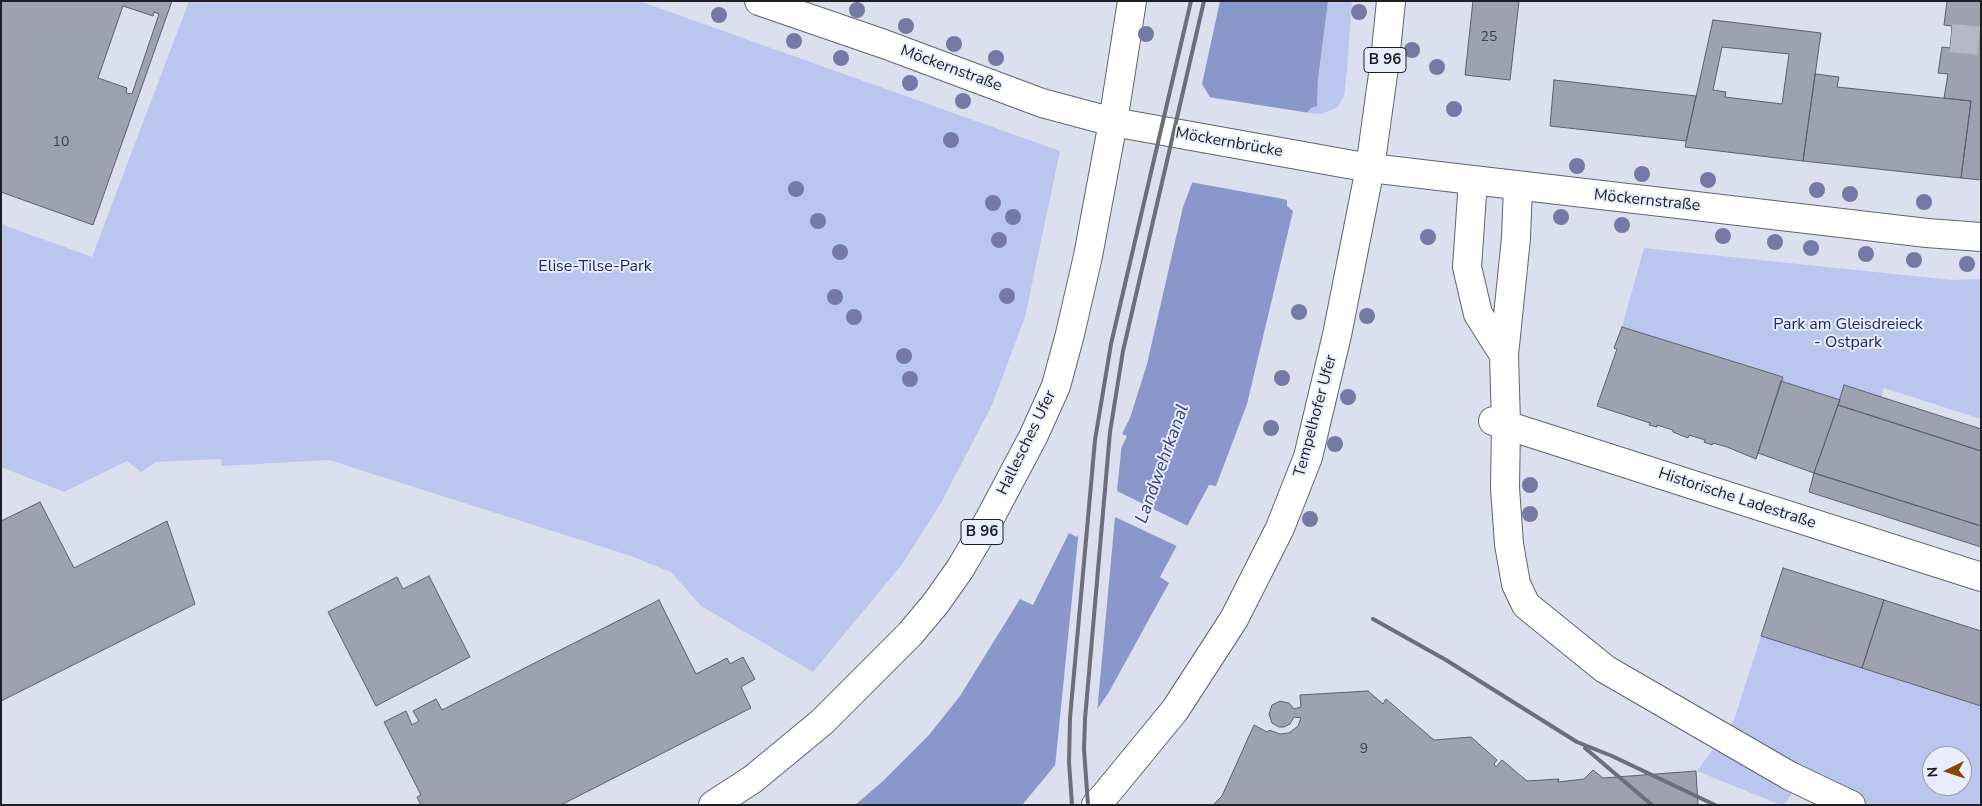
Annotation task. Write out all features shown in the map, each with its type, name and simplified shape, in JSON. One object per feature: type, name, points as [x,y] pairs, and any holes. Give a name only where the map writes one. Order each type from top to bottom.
[{"type":"street","name":"Möckernstraße","points":[[759,1],[884,44],[1042,103],[1113,122],[1145,128]]},
{"type":"street","name":"Hallesches Ufer","points":[[713,805],[753,779],[822,722],[879,666],[936,603],[960,569],[990,518],[1033,437],[1056,386],[1088,256],[1113,122],[1132,1]]},
{"type":"street","name":"Tempelhofer Ufer","points":[[1107,801],[1175,710],[1234,619],[1280,528],[1308,457],[1337,335],[1370,168],[1385,60],[1390,1]]},
{"type":"street","name":"Möckernbrücke","points":[[1145,128],[1314,158]]},
{"type":"street","name":"Möckernstraße","points":[[1314,158],[1370,168],[1473,181],[1917,232],[1981,237]]},
{"type":"street","points":[[1473,181],[1467,267],[1478,314],[1504,355]]},
{"type":"street","points":[[1518,186],[1516,238],[1499,423],[1509,544],[1516,584],[1526,605],[1605,669],[1790,776],[1851,805]]},
{"type":"street","name":"Historische Ladestraße","points":[[1499,423],[1981,577]]},
{"type":"green space","name":"Elise-Tilse-Park","points":[[189,1],[639,1],[1060,151],[1025,317],[992,405],[942,501],[903,563],[813,672],[701,606],[671,572],[628,555],[329,460],[222,466],[221,459],[156,462],[141,472],[127,461],[64,492],[1,467],[1,224],[92,257]]},
{"type":"green space","points":[[1328,1],[1352,1],[1344,96],[1338,107],[1322,114],[1307,113],[1311,108],[1317,106],[1318,79]]},
{"type":"green space","name":"Park am Gleisdreieck - Ostpark","points":[[1644,248],[1952,280],[1981,279],[1981,419],[1884,388],[1875,417],[1839,400],[1781,381],[1782,377],[1622,327]]},
{"type":"green space","points":[[1761,636],[1981,706],[1981,805],[1823,805],[1794,790],[1784,805],[1781,805],[1697,771],[1734,720]]},
{"type":"water","name":"Landwehrkanal","points":[[1220,1],[1328,1],[1318,79],[1317,106],[1311,108],[1307,113],[1280,198],[1287,200],[1287,206],[1293,211],[1247,404],[1216,486],[1209,485],[1160,577],[1169,583],[1109,692],[1077,739],[1022,805],[855,805],[883,781],[929,735],[960,696],[1020,599],[1033,605],[1069,533],[1077,537],[1127,436],[1122,434],[1130,418],[1147,364],[1183,207],[1192,183],[1211,99],[1202,84]]},
{"type":"pier","points":[[1208,97],[1310,113],[1282,196],[1289,200],[1190,182]]},
{"type":"pier","points":[[1122,442],[1117,491],[1190,527],[1179,547],[1115,517],[1097,713],[1078,741],[1055,767],[1079,528]]},
{"type":"building","points":[[1,1],[172,1],[93,225],[1,192]],"holes":[[[123,6],[153,16],[154,12],[159,14],[132,94],[126,93],[127,88],[98,78]]]},
{"type":"building","points":[[1473,1],[1519,1],[1510,80],[1465,75]]},
{"type":"building","points":[[1947,1],[1981,1],[1981,180],[1961,178],[1971,101],[1944,98],[1948,74],[1938,73],[1942,47],[1950,48],[1952,26],[1944,25]]},
{"type":"building","points":[[1713,20],[1821,33],[1803,161],[1685,147]],"holes":[[[1722,47],[1789,54],[1782,104],[1725,97],[1726,92],[1713,90]]]},
{"type":"building","points":[[1815,74],[1839,77],[1837,87],[1971,101],[1961,178],[1803,161]]},
{"type":"building","points":[[1554,80],[1696,96],[1686,141],[1550,126]]},
{"type":"building","points":[[1622,327],[1783,377],[1756,459],[1727,447],[1713,443],[1712,445],[1704,442],[1705,440],[1689,435],[1688,438],[1673,432],[1673,430],[1657,425],[1657,427],[1649,425],[1650,423],[1597,406],[1617,349],[1614,348]]},
{"type":"building","points":[[1781,381],[1840,400],[1814,473],[1758,453]]},
{"type":"building","points":[[1844,385],[1981,429],[1981,451],[1838,405]]},
{"type":"building","points":[[1838,405],[1981,451],[1981,526],[1814,473]]},
{"type":"building","points":[[1814,473],[1981,526],[1981,547],[1809,492]]},
{"type":"building","points":[[40,502],[74,568],[167,521],[195,604],[1,701],[1,521]]},
{"type":"building","points":[[1783,568],[1884,600],[1862,668],[1761,636]]},
{"type":"building","points":[[429,576],[470,657],[376,706],[328,612],[397,577],[403,589]]},
{"type":"building","points":[[659,600],[696,674],[727,658],[730,664],[743,657],[755,679],[741,687],[751,708],[561,805],[421,805],[417,797],[421,795],[384,722],[406,711],[412,725],[419,721],[413,711],[436,699],[442,710]]},
{"type":"building","points":[[1884,600],[1981,631],[1981,706],[1862,668]]},
{"type":"building","points":[[1368,691],[1383,704],[1386,699],[1434,740],[1471,737],[1497,760],[1494,764],[1496,767],[1502,760],[1527,781],[1559,779],[1558,782],[1584,779],[1593,770],[1603,778],[1696,771],[1698,805],[1213,805],[1222,796],[1254,725],[1267,732],[1269,730],[1280,734],[1289,733],[1298,726],[1301,718],[1294,717],[1290,724],[1284,727],[1279,727],[1272,723],[1269,714],[1272,705],[1280,701],[1289,703],[1294,709],[1301,707],[1300,695]]},
{"type":"tunnel","points":[[1951,38],[1981,41]]},
{"type":"railway","points":[[1072,805],[1069,762],[1070,718],[1095,440],[1111,344],[1191,1]]},
{"type":"railway","points":[[1088,805],[1084,749],[1085,719],[1110,432],[1123,351],[1204,1]]},
{"type":"railway","points":[[1373,619],[1446,660],[1577,742],[1612,756],[1715,805]]},
{"type":"railway","points":[[1585,748],[1652,805]]}]
